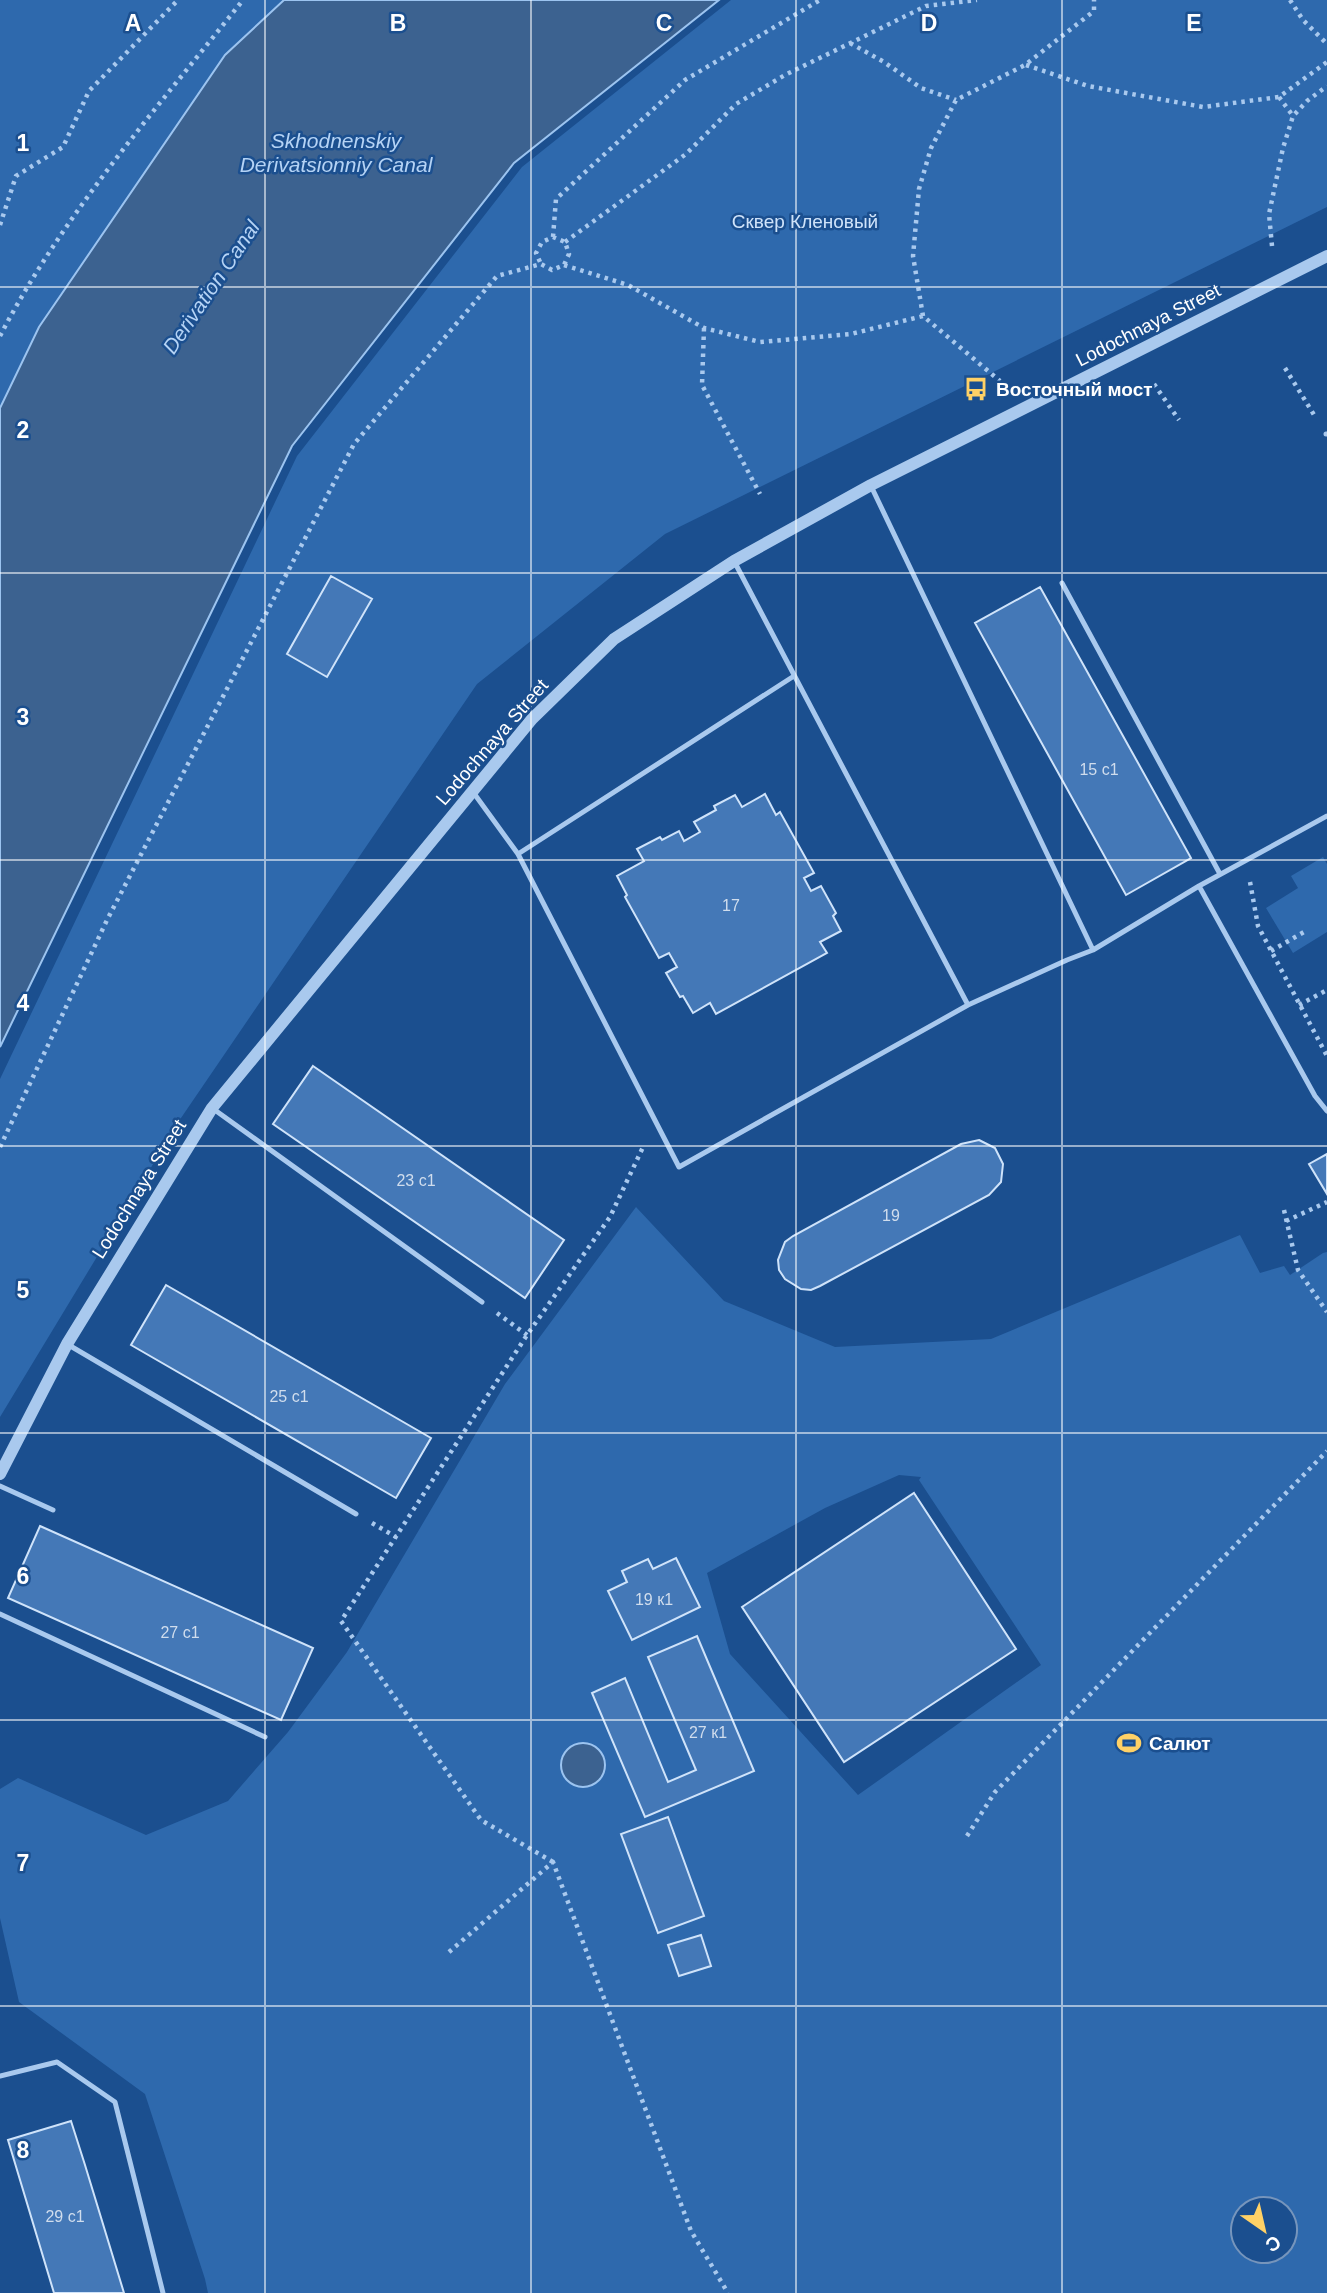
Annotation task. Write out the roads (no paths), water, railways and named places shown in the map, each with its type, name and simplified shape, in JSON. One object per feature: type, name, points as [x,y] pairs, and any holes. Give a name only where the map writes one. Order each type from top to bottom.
[{"type":"street","name":"Lodochnaya Street","points":[[0,1474],[66,1343],[212,1108],[533,719],[614,639],[734,561],[871,485],[1327,257]]},
{"type":"lane","points":[[871,485],[1093,950]]},
{"type":"lane","points":[[734,561],[968,1005]]},
{"type":"lane","points":[[1062,583],[1220,874]]},
{"type":"lane","points":[[518,854],[794,676]]},
{"type":"lane","points":[[473,792],[518,854],[679,1167],[968,1005],[1093,950],[1199,886],[1327,816]]},
{"type":"lane","points":[[1199,886],[1315,1097],[1327,1111]]},
{"type":"lane","points":[[212,1108],[482,1302]]},
{"type":"lane","points":[[66,1343],[356,1514]]},
{"type":"lane","points":[[0,1486],[53,1510]]},
{"type":"lane","points":[[0,1614],[265,1737]]},
{"type":"lane","points":[[0,2076],[57,2062],[115,2102],[163,2293]]},
{"type":"water","name":"Skhodnenskiy Derivatsionniy Canal","points":[[284,0],[719,0],[514,163],[292,446],[0,1047],[0,408],[39,327],[225,55]]},
{"type":"water","points":[[583,1743],[598,1750],[605,1765],[598,1780],[583,1787],[568,1780],[561,1765],[568,1750]]},
{"type":"place","name":"Восточный мост","points":[[976,389]]},
{"type":"place","name":"Салют","points":[[1129,1743]]},
{"type":"park label","name":"Сквер Кленовый","points":[[805,221]]},
{"type":"water label","name":"Derivation Canal","points":[[211,287]]}]
